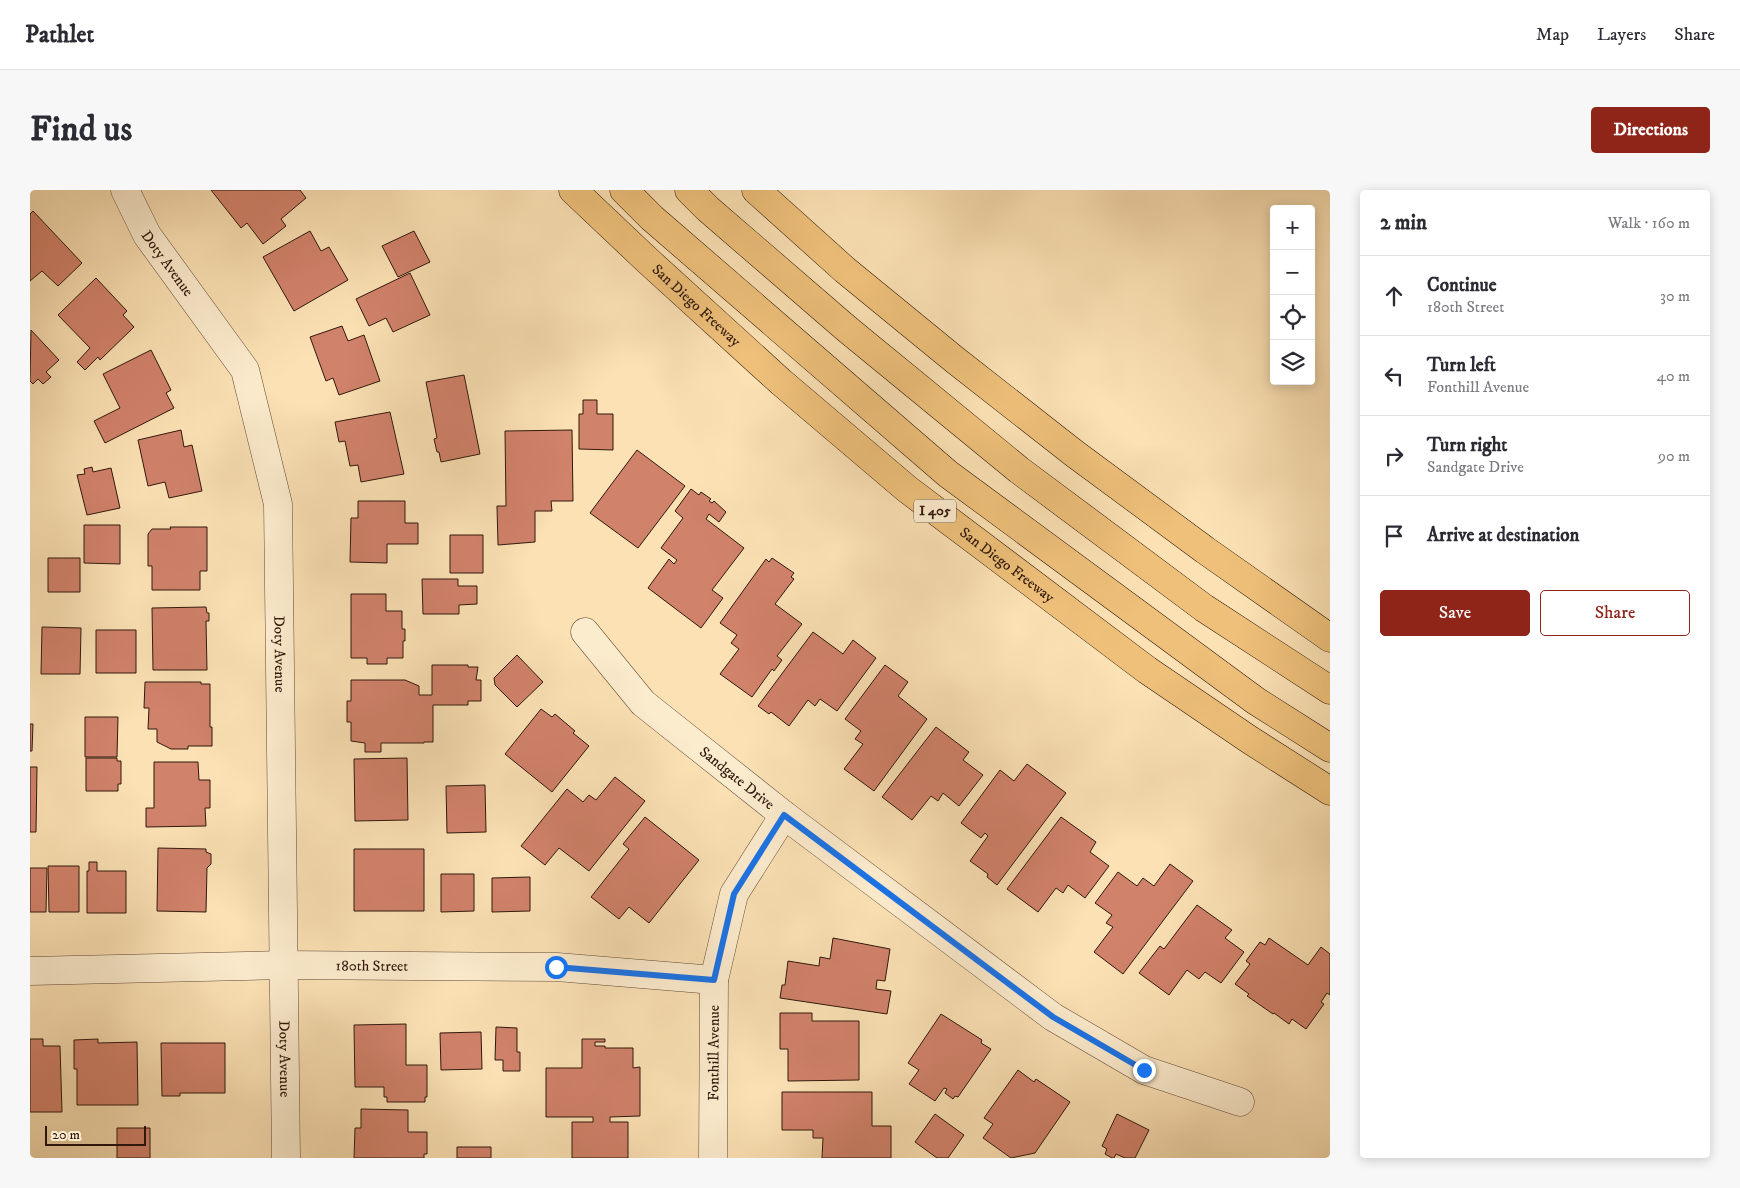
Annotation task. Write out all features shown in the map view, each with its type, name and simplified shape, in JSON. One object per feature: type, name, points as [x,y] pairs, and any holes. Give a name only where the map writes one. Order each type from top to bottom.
[{"type":"highway","name":"San Diego Freeway","points":[[573,190],[774,375],[908,490],[1147,670],[1250,740],[1330,791]]},
{"type":"highway","points":[[624,190],[652,218],[948,474],[1256,701],[1330,748]]},
{"type":"highway","points":[[689,190],[708,209],[847,329],[1019,470],[1204,608],[1330,690]]},
{"type":"highway","points":[[756,190],[845,270],[954,360],[1205,550],[1330,638]]},
{"type":"street","name":"Doty Avenue","points":[[125,190],[147,234],[245,370],[278,504],[286,1158]]},
{"type":"street","name":"Sandgate Drive","points":[[585,632],[643,703],[784,815],[1053,1017],[1144,1070],[1240,1102]]},
{"type":"street","name":"Fonthill Avenue","points":[[713,1158],[714,980],[734,894],[784,815]]},
{"type":"street","name":"180th Street","points":[[30,971],[283,965],[556,967],[714,980]]},
{"type":"building","points":[[211,190],[300,190],[306,198],[281,219],[286,226],[263,244],[247,223],[241,228]]},
{"type":"building","points":[[33,211],[82,263],[58,286],[42,271],[30,281],[30,214]]},
{"type":"building","points":[[310,231],[321,251],[329,247],[348,280],[294,311],[263,257]]},
{"type":"building","points":[[414,231],[430,262],[398,277],[382,246]]},
{"type":"building","points":[[410,273],[430,315],[393,332],[386,318],[369,326],[356,299]]},
{"type":"building","points":[[96,278],[127,311],[123,315],[134,327],[100,360],[98,357],[85,370],[77,362],[90,348],[58,315]]},
{"type":"building","points":[[342,326],[348,341],[364,335],[380,381],[339,395],[333,378],[326,381],[310,337]]},
{"type":"building","points":[[31,330],[59,360],[46,372],[51,377],[43,384],[38,379],[33,384],[30,381]]},
{"type":"building","points":[[151,350],[171,390],[166,393],[174,408],[105,443],[94,421],[120,408],[103,374]]},
{"type":"building","points":[[464,375],[480,454],[441,462],[434,439],[437,438],[426,382]]},
{"type":"building","points":[[583,400],[597,400],[597,414],[613,414],[613,450],[579,449],[579,414],[583,414]]},
{"type":"building","points":[[390,412],[404,474],[361,482],[358,465],[350,466],[345,441],[339,442],[335,422]]},
{"type":"building","points":[[181,430],[184,447],[192,445],[202,491],[169,498],[165,482],[148,486],[138,440]]},
{"type":"building","points":[[572,430],[573,501],[551,501],[552,511],[535,511],[535,542],[498,545],[497,506],[506,506],[505,431]]},
{"type":"building","points":[[637,450],[685,486],[638,548],[590,513]]},
{"type":"building","points":[[92,467],[93,472],[111,468],[120,508],[87,515],[77,475],[85,474],[84,469]]},
{"type":"building","points":[[691,489],[699,495],[701,492],[711,499],[709,501],[712,503],[714,501],[726,512],[719,522],[709,514],[706,519],[744,548],[712,590],[723,598],[701,628],[648,588],[669,559],[674,564],[677,560],[661,548],[683,518],[675,511]]},
{"type":"building","points":[[358,501],[405,501],[405,523],[418,523],[418,544],[387,544],[387,563],[350,562],[351,518],[358,518]]},
{"type":"building","points":[[84,525],[120,525],[120,564],[84,563]]},
{"type":"building","points":[[170,527],[207,527],[207,571],[200,571],[200,590],[152,590],[152,566],[148,566],[148,534],[152,529],[171,529]]},
{"type":"building","points":[[450,535],[483,535],[483,573],[450,573]]},
{"type":"building","points":[[48,558],[80,558],[80,592],[48,592]]},
{"type":"building","points":[[772,558],[794,573],[791,577],[794,579],[775,604],[802,624],[777,656],[782,660],[774,671],[772,669],[752,697],[720,674],[739,649],[731,643],[737,635],[720,623],[766,559],[769,562]]},
{"type":"building","points":[[422,579],[458,579],[458,586],[477,586],[477,604],[459,605],[459,614],[423,614]]},
{"type":"building","points":[[351,594],[386,594],[386,611],[402,611],[402,629],[405,629],[403,658],[387,658],[387,664],[367,664],[367,658],[351,658]]},
{"type":"building","points":[[206,607],[207,613],[209,613],[209,621],[206,621],[207,670],[153,670],[152,608]]},
{"type":"building","points":[[42,627],[81,628],[80,674],[41,674]]},
{"type":"building","points":[[96,630],[136,630],[136,673],[96,673]]},
{"type":"building","points":[[813,632],[843,654],[853,640],[876,658],[837,711],[820,699],[815,706],[808,700],[789,726],[771,712],[769,714],[758,706]]},
{"type":"building","points":[[517,655],[543,682],[517,707],[495,685],[494,678]]},
{"type":"building","points":[[432,665],[468,665],[468,667],[478,667],[476,680],[481,680],[481,701],[468,701],[468,705],[433,705],[433,742],[381,743],[381,752],[365,752],[365,743],[351,741],[351,722],[347,722],[347,701],[351,701],[351,680],[405,680],[419,686],[419,695],[432,695]]},
{"type":"building","points":[[885,665],[908,682],[898,696],[927,719],[874,791],[844,769],[863,744],[855,739],[861,731],[845,719]]},
{"type":"building","points":[[145,682],[201,682],[201,684],[210,684],[212,746],[188,746],[188,749],[171,749],[157,742],[157,729],[148,729],[149,708],[144,708]]},
{"type":"building","points":[[541,709],[552,717],[555,714],[589,746],[552,792],[505,754]]},
{"type":"building","points":[[85,717],[118,717],[117,757],[85,757]]},
{"type":"building","points":[[30,724],[33,724],[32,751],[30,751]]},
{"type":"building","points":[[936,727],[969,752],[963,760],[983,775],[959,806],[943,793],[938,801],[931,796],[912,820],[882,797]]},
{"type":"building","points":[[86,758],[117,758],[117,761],[121,761],[121,784],[118,784],[118,791],[86,791]]},
{"type":"building","points":[[407,758],[408,820],[355,821],[354,759]]},
{"type":"building","points":[[154,762],[198,762],[199,780],[210,780],[210,808],[205,808],[206,826],[146,827],[146,808],[154,808]]},
{"type":"building","points":[[1027,764],[1066,793],[997,885],[987,877],[988,874],[970,861],[988,836],[985,833],[981,838],[961,823],[1000,770],[1014,781]]},
{"type":"building","points":[[30,767],[37,767],[36,832],[30,832]]},
{"type":"building","points":[[615,777],[645,801],[589,871],[559,848],[545,865],[521,846],[567,789],[583,802],[589,795],[596,800]]},
{"type":"building","points":[[485,785],[486,832],[447,833],[446,786]]},
{"type":"building","points":[[645,817],[699,860],[649,923],[629,907],[619,919],[591,897],[629,849],[623,844]]},
{"type":"building","points":[[1061,817],[1096,842],[1090,852],[1109,866],[1085,898],[1068,885],[1063,893],[1056,888],[1038,912],[1007,889]]},
{"type":"building","points":[[158,848],[206,849],[206,852],[211,854],[211,864],[207,868],[206,912],[157,911]]},
{"type":"building","points":[[354,849],[424,849],[424,911],[354,911]]},
{"type":"building","points":[[89,862],[97,862],[97,871],[126,871],[126,913],[87,913],[87,871],[89,871]]},
{"type":"building","points":[[1170,864],[1193,881],[1123,974],[1094,952],[1113,927],[1106,923],[1112,915],[1095,903],[1118,872],[1137,886],[1143,878],[1154,886]]},
{"type":"building","points":[[48,866],[79,866],[79,912],[49,912]]},
{"type":"building","points":[[30,868],[47,868],[46,912],[30,912]]},
{"type":"building","points":[[441,874],[474,874],[474,911],[441,912]]},
{"type":"building","points":[[530,877],[530,911],[492,912],[492,878]]},
{"type":"building","points":[[1197,905],[1232,930],[1225,938],[1244,952],[1221,983],[1205,972],[1199,979],[1187,970],[1169,995],[1139,973],[1160,946],[1164,949]]},
{"type":"building","points":[[833,938],[890,949],[885,981],[877,980],[876,989],[891,991],[887,1014],[780,998],[782,985],[785,985],[788,961],[819,966],[820,957],[830,959]]},
{"type":"building","points":[[1269,938],[1308,965],[1321,947],[1330,954],[1330,995],[1327,993],[1321,1002],[1324,1004],[1306,1029],[1292,1019],[1289,1024],[1273,1014],[1247,996],[1249,994],[1235,984],[1250,964],[1246,961],[1260,942],[1265,945]]},
{"type":"building","points":[[780,1013],[812,1013],[812,1021],[859,1021],[859,1080],[788,1081],[788,1049],[780,1049]]},
{"type":"building","points":[[941,1014],[982,1040],[981,1043],[991,1049],[958,1097],[955,1096],[953,1099],[945,1093],[947,1089],[944,1088],[935,1101],[909,1084],[919,1070],[908,1063]]},
{"type":"building","points":[[406,1024],[406,1065],[427,1065],[427,1097],[425,1097],[425,1102],[387,1102],[387,1097],[384,1097],[384,1087],[355,1087],[354,1025]]},
{"type":"building","points":[[496,1027],[517,1028],[517,1052],[520,1052],[520,1071],[503,1071],[503,1060],[495,1060]]},
{"type":"building","points":[[481,1032],[482,1069],[441,1070],[440,1033]]},
{"type":"building","points":[[30,1039],[43,1039],[43,1046],[60,1046],[62,1112],[30,1112]]},
{"type":"building","points":[[98,1039],[98,1043],[137,1042],[138,1105],[77,1105],[77,1069],[74,1069],[74,1040]]},
{"type":"building","points":[[582,1039],[605,1039],[605,1042],[595,1042],[595,1046],[605,1046],[605,1048],[633,1048],[633,1068],[640,1067],[640,1116],[610,1117],[610,1122],[628,1122],[628,1158],[572,1158],[572,1122],[593,1122],[593,1117],[546,1117],[546,1068],[582,1068]]},
{"type":"building","points":[[161,1043],[225,1043],[225,1093],[180,1093],[180,1096],[162,1096]]},
{"type":"building","points":[[1018,1070],[1034,1082],[1036,1079],[1070,1102],[1035,1153],[1011,1158],[983,1138],[993,1124],[984,1118]]},
{"type":"building","points":[[782,1092],[872,1092],[872,1126],[891,1126],[891,1158],[822,1158],[823,1138],[813,1138],[813,1130],[782,1130]]},
{"type":"building","points":[[361,1109],[408,1110],[408,1132],[427,1132],[427,1154],[424,1154],[424,1158],[354,1158],[355,1128],[361,1128]]},
{"type":"building","points":[[935,1114],[964,1135],[948,1158],[937,1158],[915,1142]]},
{"type":"building","points":[[1117,1114],[1149,1130],[1135,1158],[1125,1158],[1116,1154],[1112,1158],[1105,1154],[1107,1149],[1102,1146]]},
{"type":"building","points":[[117,1128],[150,1128],[150,1158],[117,1158]]},
{"type":"building","points":[[457,1147],[491,1147],[491,1158],[457,1158]]},
{"type":"route","points":[[556,967],[714,980],[734,894],[784,815],[1053,1017],[1144,1070]]}]
